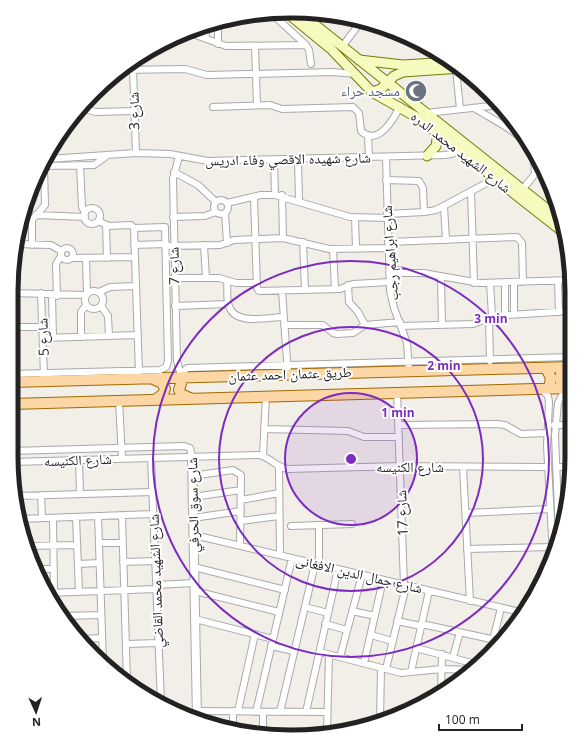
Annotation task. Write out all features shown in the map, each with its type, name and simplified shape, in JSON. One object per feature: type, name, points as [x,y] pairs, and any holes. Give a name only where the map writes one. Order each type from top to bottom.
[{"type":"main road","name":"شارع الشهيد محمد الدره","points":[[295,18],[326,39],[342,47],[426,113],[494,178],[558,228]]},
{"type":"main road","name":"شارع الشهيد محمد الدره","points":[[306,19],[326,39],[342,60],[372,92],[400,106],[522,190],[554,214]]},
{"type":"main road","points":[[358,60],[403,65],[445,66]]},
{"type":"main road","points":[[372,92],[381,89],[394,76],[403,72],[447,67]]},
{"type":"main road","points":[[427,156],[436,146],[438,133]]},
{"type":"main road","name":"طريق عثمان احمد عثمان","points":[[18,381],[44,377],[139,375],[152,379],[287,369],[490,364],[546,368],[565,367]]},
{"type":"main road","points":[[545,388],[551,378],[546,368]]},
{"type":"main road","points":[[565,370],[560,377],[565,385]]},
{"type":"main road","points":[[182,377],[179,390],[181,394],[192,398]]},
{"type":"main road","points":[[152,379],[162,383],[165,389],[163,394],[155,400]]},
{"type":"main road","name":"طريق عثمان احمد عثمان","points":[[18,404],[565,388]]},
{"type":"street","points":[[277,19],[310,50],[311,64]]},
{"type":"street","points":[[342,47],[358,26]]},
{"type":"street","points":[[218,28],[218,44]]},
{"type":"street","points":[[205,33],[206,39]]},
{"type":"street","points":[[197,36],[218,44],[229,46],[306,45]]},
{"type":"street","points":[[255,46],[257,105]]},
{"type":"street","points":[[333,72],[340,66],[342,60]]},
{"type":"street","points":[[133,70],[185,69],[207,75],[333,72],[355,74]]},
{"type":"street","name":"شارع 3","points":[[133,70],[136,153]]},
{"type":"street","points":[[457,74],[460,109]]},
{"type":"street","points":[[213,106],[270,105],[282,109],[354,107],[359,113],[361,131],[368,135],[380,133],[387,128],[400,106]]},
{"type":"street","points":[[426,113],[492,106]]},
{"type":"street","points":[[474,108],[514,133]]},
{"type":"street","points":[[87,110],[96,112],[134,111]]},
{"type":"street","points":[[368,135],[369,157]]},
{"type":"street","name":"شارع شهيده الاقصي وفاء ادريس","points":[[53,159],[136,153],[179,156],[202,161],[298,160],[448,155],[462,148]]},
{"type":"street","name":"شارع شهيده الاقصي وفاء ادريس","points":[[48,167],[96,164],[108,155]]},
{"type":"street","name":"شارع 7","points":[[179,156],[174,172],[173,218],[176,361],[182,377]]},
{"type":"street","name":"شارع ابراهيم رجب","points":[[386,157],[389,273],[392,300],[407,343],[409,366]]},
{"type":"street","points":[[274,160],[275,195]]},
{"type":"street","points":[[298,160],[299,201]]},
{"type":"street","points":[[80,165],[82,207],[90,224],[98,221],[106,225],[130,225],[134,228],[139,375]]},
{"type":"street","points":[[534,165],[535,174]]},
{"type":"street","points":[[174,172],[198,185],[216,202]]},
{"type":"street","points":[[522,190],[538,173]]},
{"type":"street","points":[[32,244],[32,222],[45,203],[44,175]]},
{"type":"street","points":[[216,202],[222,200],[227,203],[254,196],[282,195],[355,217],[387,216],[424,212],[444,206],[494,178]]},
{"type":"street","points":[[386,180],[414,180],[421,183],[424,212]]},
{"type":"street","points":[[471,192],[474,283]]},
{"type":"street","points":[[282,195],[283,238]]},
{"type":"street","points":[[254,196],[257,288],[261,292],[335,289],[348,285],[390,282]]},
{"type":"street","points":[[216,202],[214,208],[216,212]]},
{"type":"street","points":[[227,203],[228,207],[225,213],[227,243]]},
{"type":"street","points":[[444,206],[446,240]]},
{"type":"street","points":[[85,215],[90,208],[96,209],[100,214],[98,221]]},
{"type":"street","points":[[173,218],[205,216],[216,212],[221,214],[225,213]]},
{"type":"street","points":[[36,215],[85,215]]},
{"type":"street","points":[[355,217],[356,249]]},
{"type":"street","points":[[106,225],[107,258]]},
{"type":"street","name":"شارع 7","points":[[134,228],[165,227],[166,245],[168,364],[165,369],[139,375]]},
{"type":"street","points":[[134,245],[204,245],[227,243],[234,240],[283,238],[333,249],[356,249],[446,240],[515,237],[522,243],[523,282]]},
{"type":"street","points":[[303,242],[305,290]]},
{"type":"street","points":[[22,244],[51,245],[66,260],[72,258],[135,257]]},
{"type":"street","points":[[204,245],[206,278]]},
{"type":"street","points":[[53,338],[56,264],[64,248],[70,249],[73,254],[72,258]]},
{"type":"street","points":[[333,249],[335,289]]},
{"type":"street","points":[[81,337],[81,312],[86,305],[86,258]]},
{"type":"street","points":[[166,264],[174,263]]},
{"type":"street","points":[[389,273],[418,273],[474,283],[564,281]]},
{"type":"street","points":[[441,276],[442,325]]},
{"type":"street","points":[[175,278],[219,278],[236,284],[257,283]]},
{"type":"street","points":[[227,281],[228,304],[231,312],[243,318],[284,317]]},
{"type":"street","points":[[558,281],[559,312]]},
{"type":"street","points":[[514,282],[514,314]]},
{"type":"street","points":[[490,283],[490,364],[565,357]]},
{"type":"street","points":[[505,283],[505,315]]},
{"type":"street","points":[[348,285],[349,302],[358,312],[365,325]]},
{"type":"street","points":[[18,293],[86,295],[94,291],[99,292],[110,287],[136,286]]},
{"type":"street","points":[[282,291],[287,369]]},
{"type":"street","points":[[86,305],[95,309],[101,306],[103,299],[99,292]]},
{"type":"street","name":"شارع 5","points":[[41,293],[44,377]]},
{"type":"street","points":[[175,306],[228,304]]},
{"type":"street","points":[[101,306],[108,316],[109,336]]},
{"type":"street","points":[[284,325],[323,325],[333,333],[337,334],[353,333],[365,325],[473,324],[490,317],[514,314],[565,312]]},
{"type":"street","points":[[18,328],[42,327]]},
{"type":"street","points":[[43,338],[138,335]]},
{"type":"street","points":[[18,375],[44,377]]},
{"type":"street","points":[[545,388],[549,399],[548,467],[551,540]]},
{"type":"street","points":[[558,519],[556,425],[560,399],[565,391]]},
{"type":"street","name":"شارع 17","points":[[380,714],[384,668],[405,585],[397,392]]},
{"type":"street","points":[[263,455],[266,396]]},
{"type":"street","points":[[119,401],[122,459]]},
{"type":"street","points":[[398,425],[497,424],[505,425],[522,434],[548,433]]},
{"type":"street","points":[[549,424],[565,425]]},
{"type":"street","points":[[264,429],[348,431],[364,437],[399,437]]},
{"type":"street","name":"شارع سوق الحرفي","points":[[18,451],[186,446],[191,450],[197,713]]},
{"type":"street","name":"شارع الكنيسه","points":[[18,462],[263,455],[279,466],[288,469],[400,466],[548,467]]},
{"type":"street","name":"شارع الشهيد محمد القاضي","points":[[151,458],[161,696]]},
{"type":"street","points":[[79,460],[80,494]]},
{"type":"street","points":[[279,466],[280,556]]},
{"type":"street","points":[[463,467],[470,601]]},
{"type":"street","points":[[556,467],[564,467]]},
{"type":"street","points":[[192,476],[236,470],[242,478],[240,545]]},
{"type":"street","points":[[193,497],[241,490]]},
{"type":"street","points":[[21,496],[152,492]]},
{"type":"street","points":[[241,500],[279,494]]},
{"type":"street","points":[[41,495],[42,518]]},
{"type":"street","points":[[466,513],[561,504]]},
{"type":"street","points":[[193,518],[241,511]]},
{"type":"street","points":[[25,519],[153,514]]},
{"type":"street","points":[[98,516],[103,654]]},
{"type":"street","points":[[122,516],[127,672],[124,672]]},
{"type":"street","points":[[241,521],[279,516]]},
{"type":"street","points":[[76,517],[79,592]]},
{"type":"street","points":[[53,518],[54,591]]},
{"type":"street","points":[[291,526],[352,524]]},
{"type":"street","points":[[280,712],[305,607],[317,564],[319,525]]},
{"type":"street","name":"شارع جمال الدين الافغانى","points":[[194,535],[517,611]]},
{"type":"street","points":[[99,544],[122,542]]},
{"type":"street","points":[[34,546],[77,545]]},
{"type":"street","points":[[467,549],[549,547]]},
{"type":"street","points":[[262,728],[259,712],[271,646],[292,558]]},
{"type":"street","points":[[123,562],[155,561]]},
{"type":"street","points":[[78,564],[99,563]]},
{"type":"street","points":[[194,567],[284,590]]},
{"type":"street","points":[[42,569],[54,569]]},
{"type":"street","points":[[306,712],[338,569]]},
{"type":"street","points":[[340,657],[362,575]]},
{"type":"street","points":[[364,663],[383,580]]},
{"type":"street","points":[[55,593],[156,587],[195,587],[279,612]]},
{"type":"street","points":[[411,672],[429,591]]},
{"type":"street","points":[[305,607],[328,613]]},
{"type":"street","points":[[496,638],[501,608]]},
{"type":"street","points":[[352,611],[375,616]]},
{"type":"street","points":[[70,616],[101,615]]},
{"type":"street","points":[[195,619],[273,639]]},
{"type":"street","points":[[397,621],[495,640]]},
{"type":"street","points":[[326,624],[347,630]]},
{"type":"street","points":[[453,657],[460,632]]},
{"type":"street","points":[[234,724],[235,711],[254,634]]},
{"type":"street","points":[[371,635],[392,641]]},
{"type":"street","points":[[88,639],[102,638]]},
{"type":"street","points":[[126,644],[158,643]]},
{"type":"street","points":[[271,646],[294,651]]},
{"type":"street","points":[[416,648],[472,662]]},
{"type":"street","points":[[320,652],[401,673],[442,669],[462,670]]},
{"type":"street","points":[[442,654],[442,685]]},
{"type":"street","points":[[327,728],[329,655]]},
{"type":"street","points":[[202,714],[235,711],[328,712]]},
{"type":"place","name":"مسجد حراء","points":[[416,91]]}]
